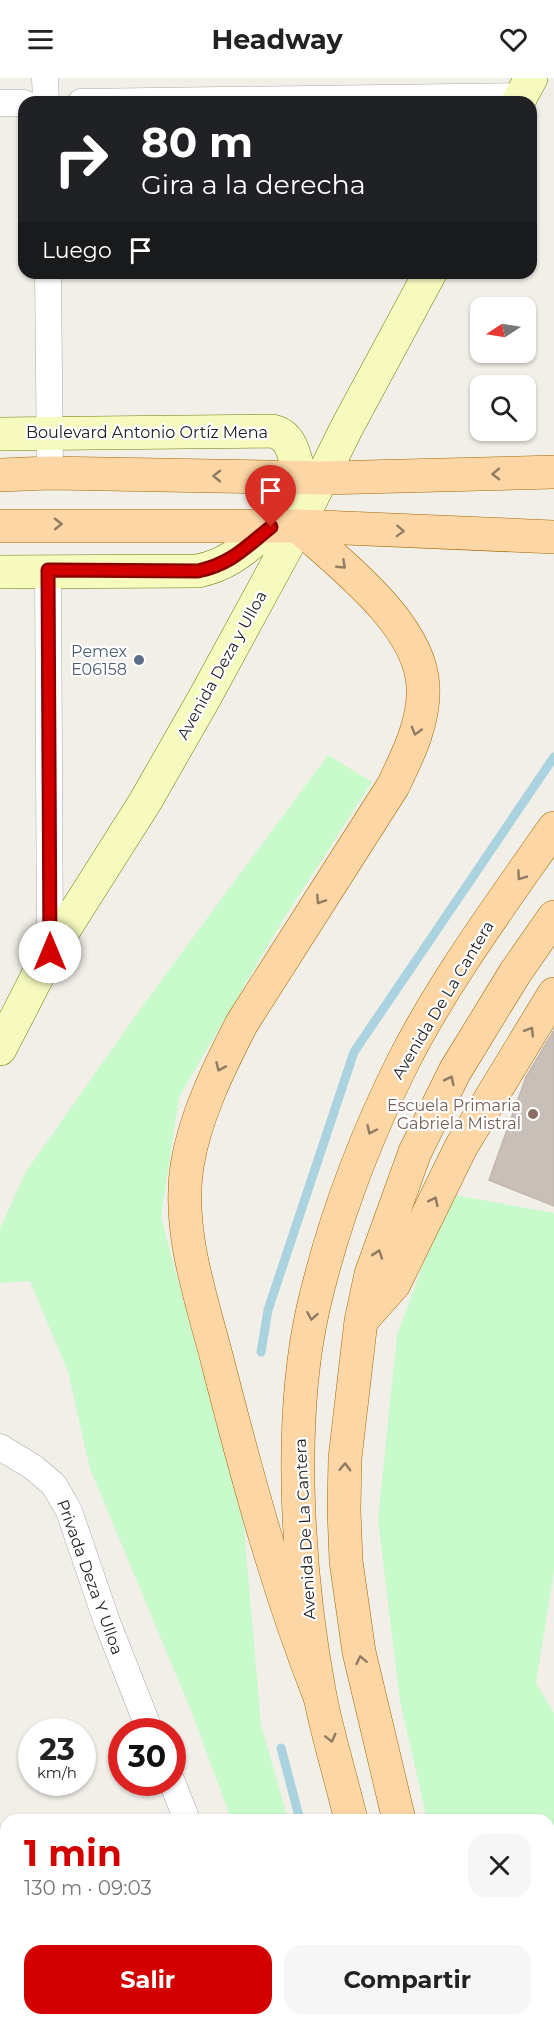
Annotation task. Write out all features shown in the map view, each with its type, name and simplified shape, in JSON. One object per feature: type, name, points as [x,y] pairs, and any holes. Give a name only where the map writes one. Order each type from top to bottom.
[{"type":"main road","points":[[0,475],[50,473],[312,478],[554,472]]},
{"type":"main road","points":[[0,526],[285,526],[554,537]]},
{"type":"main road","points":[[285,526],[343,566],[402,628],[414,649],[423,685],[422,702],[409,754],[393,786],[242,1023],[221,1063],[194,1136],[187,1167],[185,1197],[188,1237],[196,1276],[251,1490],[295,1634],[320,1697]]},
{"type":"main road","name":"Avenida De La Cantera","points":[[349,1814],[320,1697],[307,1609],[298,1455],[302,1383],[311,1321],[332,1238],[359,1156],[405,1058],[481,932],[554,828]]},
{"type":"main road","points":[[398,1814],[359,1652],[346,1561],[345,1458],[361,1322],[371,1274],[415,1152],[455,1071],[515,973],[554,917]]},
{"type":"main road","points":[[361,1322],[394,1284],[461,1147],[554,994]]},
{"type":"street","points":[[45,78],[46,96]]},
{"type":"street","points":[[346,96],[523,92]]},
{"type":"street","points":[[0,103],[18,103]]},
{"type":"street","points":[[48,279],[50,473]]},
{"type":"street","name":"Avenida Deza y Ulloa","points":[[0,1049],[50,952],[145,802],[285,526],[312,478],[346,429],[427,279]]},
{"type":"street","name":"Boulevard Antonio Ortíz Mena","points":[[0,434],[272,431],[285,435],[312,478]]},
{"type":"street","points":[[0,572],[198,571],[217,567],[230,561],[285,526]]},
{"type":"street","points":[[48,570],[50,952]]},
{"type":"street","name":"Privada Deza Y Ulloa","points":[[0,1447],[33,1467],[49,1480],[69,1511],[107,1622],[145,1718]]},
{"type":"street","points":[[178,1796],[185,1814]]},
{"type":"green space","points":[[328,755],[372,782],[280,925],[179,1097],[161,1217],[244,1527],[261,1725],[287,1814],[229,1814],[192,1713],[90,1469],[68,1372],[30,1281],[0,1283],[0,1228],[25,1173],[143,1005]]},
{"type":"green space","points":[[449,1194],[554,1213],[554,1571],[536,1683],[554,1713],[554,1814],[426,1814],[400,1701],[378,1520],[397,1335]]},
{"type":"building","name":"Escuela Primaria Gabriela Mistral","points":[[554,1030],[554,1206],[489,1180],[526,1077]]},
{"type":"waterway","points":[[261,1352],[268,1310],[354,1052],[554,757]]},
{"type":"waterway","points":[[281,1748],[298,1814]]},
{"type":"place","name":"Pemex E06158","points":[[139,660]]},
{"type":"place","name":"Escuela Primaria Gabriela Mistral","points":[[533,1114]]},
{"type":"route","points":[[50,952],[48,570],[198,571],[217,567],[230,561],[271,527]]}]
